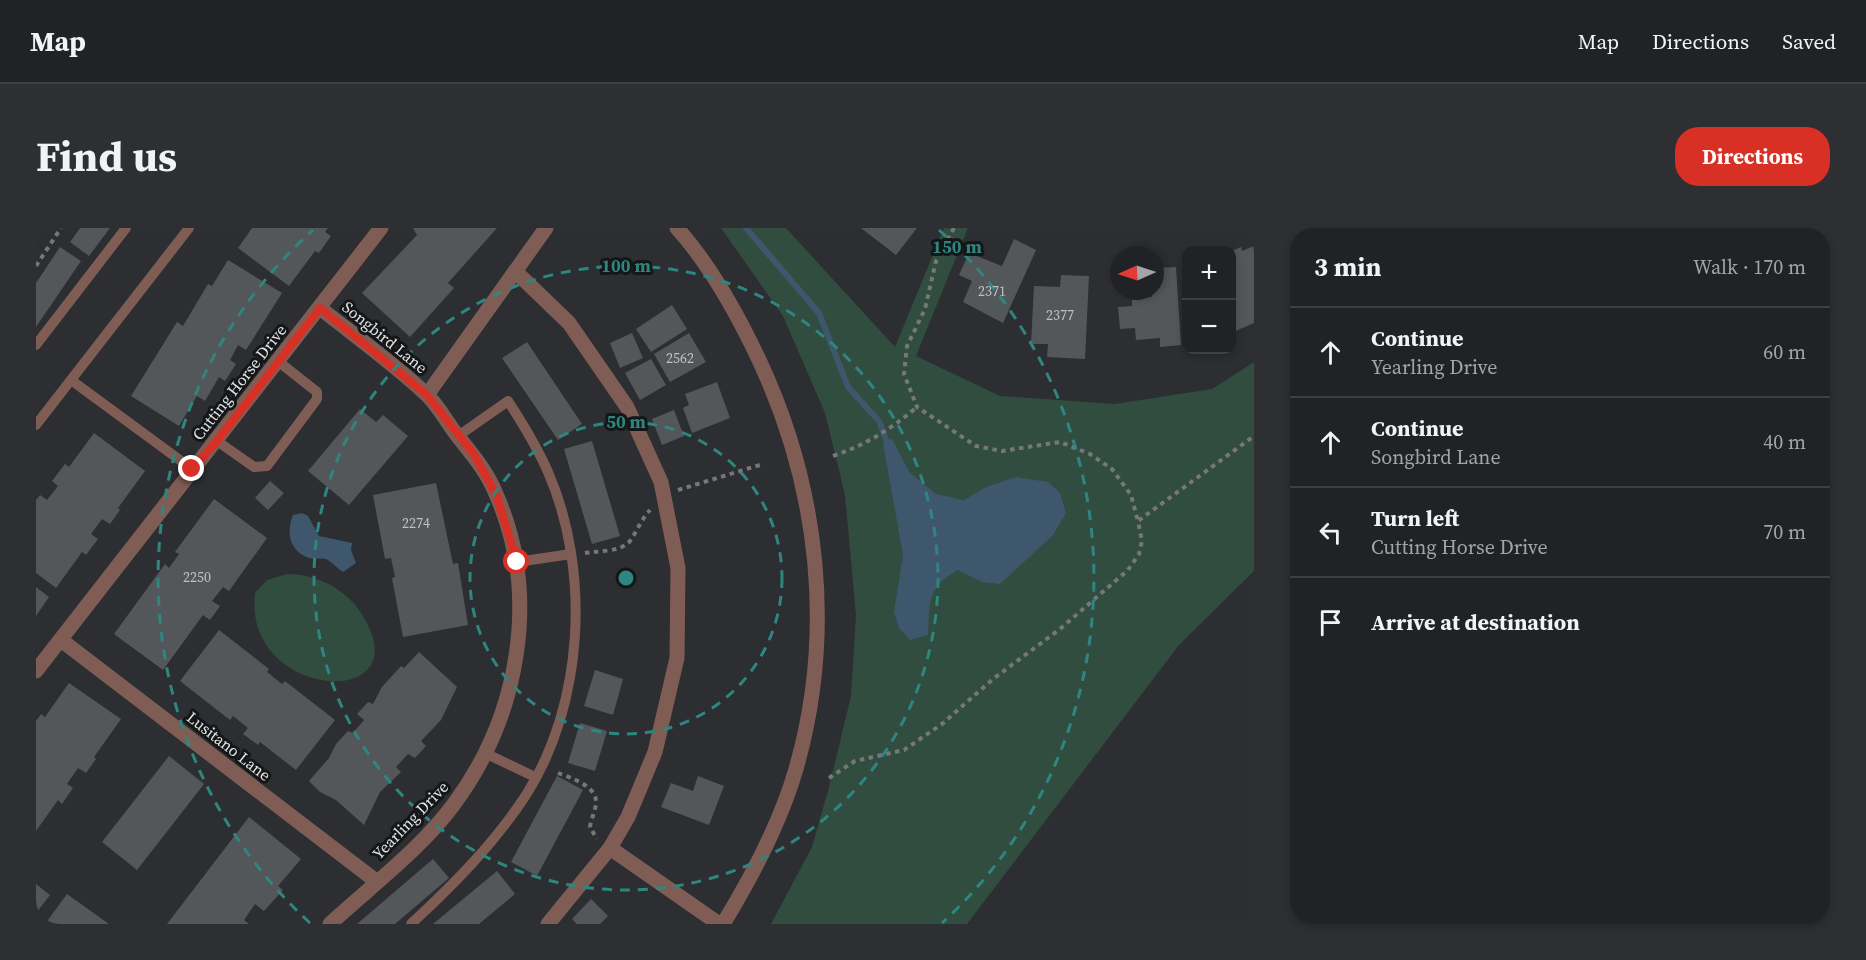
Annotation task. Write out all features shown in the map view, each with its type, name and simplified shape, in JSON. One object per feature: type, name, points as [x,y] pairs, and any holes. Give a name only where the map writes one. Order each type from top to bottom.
[{"type":"street","name":"Cutting Horse Drive","points":[[36,671],[192,469],[279,362],[381,228]]},
{"type":"street","points":[[427,395],[546,228]]},
{"type":"street","points":[[610,848],[721,924],[752,877],[796,769],[813,684],[818,608],[806,498],[800,467],[778,401],[735,311],[693,246],[677,228]]},
{"type":"street","points":[[514,271],[569,323],[627,407],[661,482],[678,568],[676,658],[655,752],[628,817],[610,848],[548,924]]},
{"type":"street","name":"Songbird Lane","points":[[320,308],[427,395]]},
{"type":"street","name":"Yearling Drive","points":[[330,924],[453,806],[487,754],[504,712],[519,637],[520,591],[517,562],[496,494],[473,453],[427,395]]},
{"type":"street","name":"Lusitano Lane","points":[[61,640],[376,881]]},
{"type":"lane","points":[[36,345],[126,228]]},
{"type":"lane","points":[[36,425],[189,228]]},
{"type":"lane","points":[[217,441],[254,468],[267,466],[317,399],[317,392],[312,387],[279,362]]},
{"type":"lane","points":[[71,380],[192,469]]},
{"type":"lane","points":[[411,924],[443,894],[505,825],[534,777],[558,729],[575,644],[576,607],[567,528],[548,473],[508,401],[458,436]]},
{"type":"lane","points":[[517,562],[571,554]]},
{"type":"lane","points":[[487,754],[534,777]]},
{"type":"path","points":[[36,266],[61,228]]},
{"type":"path","points":[[829,778],[855,761],[904,750],[942,724],[993,679],[1060,629],[1128,570],[1139,554],[1142,541],[1131,495],[1112,469],[1090,454],[1060,442],[1002,451],[976,446],[916,407],[904,374],[907,346],[925,309],[936,261],[954,228]]},
{"type":"path","points":[[833,456],[860,447],[878,437],[916,407]]},
{"type":"path","points":[[1138,521],[1254,436]]},
{"type":"path","points":[[558,772],[582,783],[594,793],[597,800],[591,820],[592,835],[610,848]]},
{"type":"green space","points":[[721,228],[786,228],[895,347],[944,228],[968,228],[916,356],[1000,396],[1115,404],[1212,389],[1254,362],[1254,571],[1179,645],[967,924],[771,924],[812,847],[829,787],[851,696],[856,615],[845,495],[825,413],[783,316]]},
{"type":"green space","points":[[287,574],[307,576],[327,583],[352,602],[359,610],[374,643],[370,666],[353,678],[328,681],[301,674],[276,656],[259,629],[255,593],[267,580]]},
{"type":"water","points":[[892,439],[910,473],[936,494],[964,500],[986,487],[1016,477],[1048,482],[1060,493],[1066,513],[1053,535],[1000,584],[982,582],[958,570],[940,583],[930,605],[928,635],[910,640],[899,628],[894,612],[903,555],[883,443]]},
{"type":"water","points":[[302,513],[308,516],[319,536],[352,543],[351,550],[356,563],[343,572],[328,560],[309,558],[297,551],[291,540],[290,528],[293,515]]},
{"type":"building","points":[[80,228],[110,228],[89,256],[70,242]]},
{"type":"building","points":[[252,228],[328,228],[325,232],[331,236],[319,253],[315,251],[289,286],[238,248]]},
{"type":"building","points":[[413,228],[497,228],[448,283],[454,288],[410,337],[362,293],[417,235]]},
{"type":"building","points":[[861,228],[917,228],[896,255]]},
{"type":"building","points":[[1014,239],[1036,250],[1003,323],[963,302],[972,281],[959,275],[969,253],[1002,266]]},
{"type":"building","points":[[1254,246],[1254,323],[1236,331],[1236,249],[1241,247],[1242,251]]},
{"type":"building","points":[[60,247],[81,261],[36,327],[36,283]]},
{"type":"building","points":[[228,260],[282,293],[246,350],[238,345],[230,360],[236,364],[225,381],[219,377],[205,401],[197,396],[179,426],[131,396],[177,322],[183,326],[208,284],[212,286]]},
{"type":"building","points":[[1176,267],[1181,345],[1160,347],[1160,338],[1136,340],[1135,328],[1120,329],[1118,307],[1132,306],[1132,300],[1164,300],[1164,268]]},
{"type":"building","points":[[1061,275],[1089,276],[1085,359],[1047,357],[1048,344],[1031,344],[1034,286],[1060,287]]},
{"type":"building","points":[[672,305],[687,329],[651,352],[636,329]]},
{"type":"building","points":[[632,333],[643,358],[620,368],[610,343]]},
{"type":"building","points":[[689,333],[706,362],[670,382],[654,354]]},
{"type":"building","points":[[527,342],[582,424],[558,440],[502,358]]},
{"type":"building","points":[[651,359],[666,385],[640,400],[625,373]]},
{"type":"building","points":[[717,382],[730,418],[692,433],[683,408],[689,405],[685,394]]},
{"type":"building","points":[[360,409],[376,422],[383,415],[408,436],[349,505],[308,471]]},
{"type":"building","points":[[674,410],[684,436],[662,445],[652,419]]},
{"type":"building","points":[[94,433],[145,471],[118,508],[120,510],[110,524],[102,519],[91,534],[98,539],[86,555],[82,552],[56,588],[36,573],[36,500],[40,495],[47,500],[58,486],[52,481],[65,464],[69,467]]},
{"type":"building","points":[[592,441],[620,536],[592,544],[564,449]]},
{"type":"building","points":[[270,481],[284,493],[268,510],[255,498]]},
{"type":"building","points":[[436,483],[453,564],[458,563],[468,625],[403,637],[392,578],[395,577],[391,558],[385,559],[373,495]]},
{"type":"building","points":[[214,499],[267,538],[229,591],[223,587],[212,601],[220,606],[210,620],[203,615],[163,670],[114,634],[165,564],[169,568],[179,554],[175,552]]},
{"type":"building","points":[[36,587],[49,597],[36,616]]},
{"type":"building","points":[[219,630],[269,669],[267,672],[282,684],[285,681],[335,720],[296,770],[260,742],[258,745],[243,734],[248,728],[233,716],[230,720],[180,681]]},
{"type":"building","points":[[419,652],[457,687],[441,720],[421,741],[426,746],[415,758],[408,754],[396,767],[401,772],[380,792],[364,825],[336,800],[320,792],[309,781],[329,758],[336,744],[348,731],[353,733],[364,720],[357,714],[368,702],[373,704],[382,687],[401,666],[404,668]]},
{"type":"building","points":[[595,670],[623,679],[613,715],[584,706]]},
{"type":"building","points":[[69,683],[121,719],[94,757],[96,759],[86,773],[78,768],[67,784],[73,788],[62,804],[58,800],[36,831],[36,721],[41,714],[45,717]]},
{"type":"building","points":[[580,723],[607,731],[595,771],[568,763]]},
{"type":"building","points":[[169,756],[204,784],[137,870],[102,842]]},
{"type":"building","points":[[557,776],[583,790],[537,876],[511,862]]},
{"type":"building","points":[[698,776],[724,786],[709,825],[661,807],[671,783],[693,791]]},
{"type":"building","points":[[249,817],[301,859],[278,886],[283,890],[264,911],[255,904],[244,920],[249,924],[167,924]]},
{"type":"building","points":[[433,859],[449,878],[395,924],[357,924]]},
{"type":"building","points":[[497,871],[515,894],[479,924],[433,924]]},
{"type":"building","points":[[36,884],[50,895],[36,913]]},
{"type":"building","points":[[67,894],[109,924],[45,924]]},
{"type":"building","points":[[591,899],[608,916],[600,924],[577,924],[572,919]]},
{"type":"waterway","points":[[746,228],[819,313],[848,387],[879,421],[886,440]]},
{"type":"route","points":[[192,469],[217,441],[320,308],[427,395],[473,453],[496,494],[517,562]]}]
